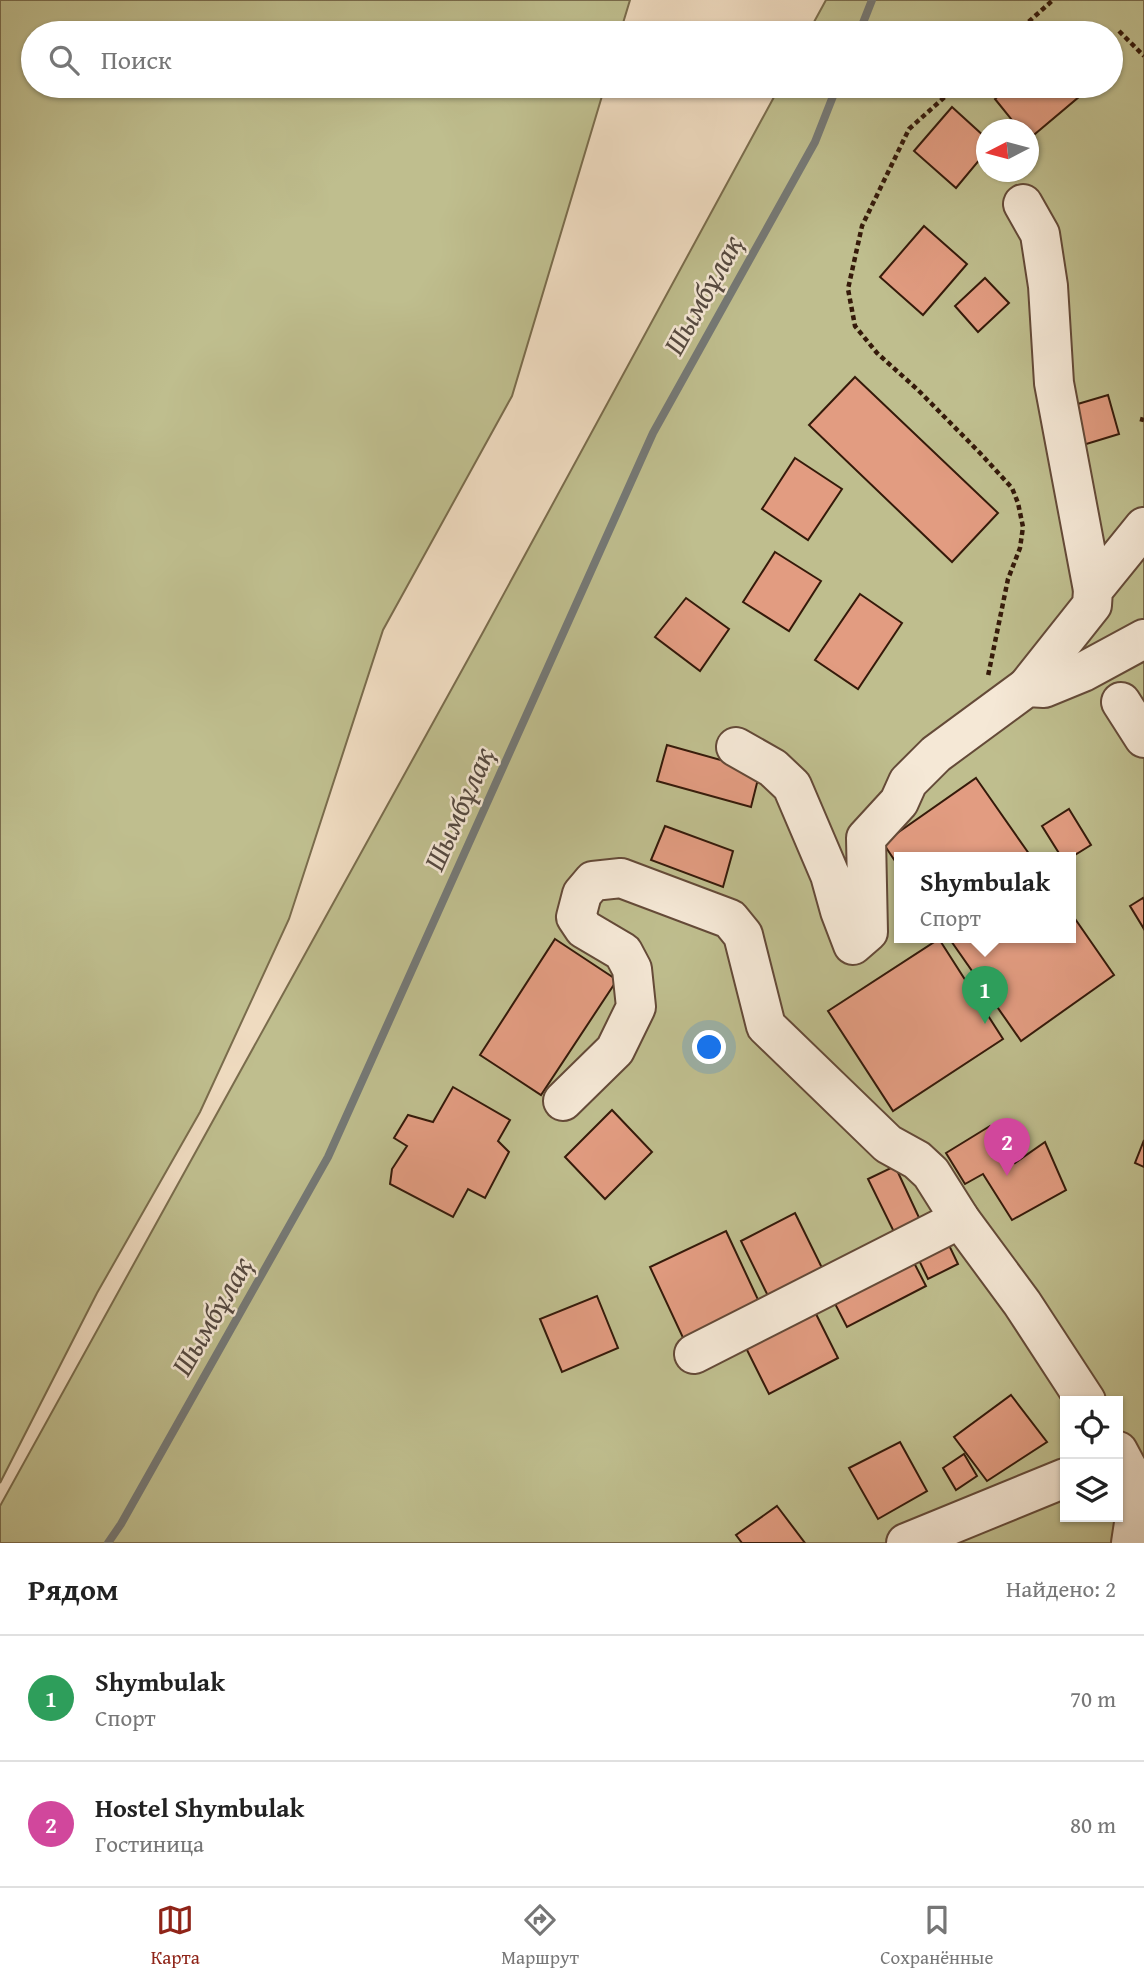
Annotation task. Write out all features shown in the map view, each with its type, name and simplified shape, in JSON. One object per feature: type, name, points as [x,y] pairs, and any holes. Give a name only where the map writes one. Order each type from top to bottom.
[{"type":"street","points":[[736,747],[773,768],[792,786],[830,875],[853,945],[868,932],[866,838],[899,802],[908,782],[936,754],[1014,696],[1092,605],[1093,590],[1054,383],[1048,286],[1040,234],[1023,204]]},
{"type":"street","points":[[1093,590],[1144,527]]},
{"type":"street","points":[[1014,696],[1044,688],[1083,672],[1144,639]]},
{"type":"street","points":[[1121,702],[1144,738]]},
{"type":"street","points":[[563,1101],[615,1050],[636,1007],[632,969],[623,952],[584,929],[576,917],[582,894],[593,881],[621,878],[730,919],[743,935],[766,1026],[888,1144],[917,1160],[931,1173],[960,1219],[1022,1303],[1083,1396]]},
{"type":"street","points":[[694,1354],[960,1219]]},
{"type":"street","points":[[1121,1459],[1139,1490],[1131,1543]]},
{"type":"street","points":[[906,1543],[1060,1480]]},
{"type":"street","points":[[1131,1543],[1144,1534]]},
{"type":"path","points":[[1029,21],[1053,0]]},
{"type":"path","points":[[1123,35],[1144,56]]},
{"type":"path","points":[[944,98],[909,129],[862,226],[848,289],[855,326],[877,353],[980,453],[1012,488],[1015,495],[1023,527],[1020,548],[1008,579],[987,682],[1014,696]]},
{"type":"shaded area","points":[[0,0],[630,0],[624,21],[21,21],[21,98],[601,98],[512,396],[383,630],[289,919],[200,1112],[97,1293],[0,1483]]},
{"type":"shaded area","points":[[826,0],[1144,0],[1144,1543],[0,1543],[0,1506],[482,634],[773,98],[1123,98],[1123,21],[815,21]]},
{"type":"building","points":[[996,98],[1078,98],[1039,131],[1039,119],[1011,119]]},
{"type":"building","points":[[952,107],[976,129],[976,164],[956,188],[914,151]]},
{"type":"building","points":[[924,226],[967,264],[923,315],[880,277]]},
{"type":"building","points":[[985,278],[1009,303],[978,332],[955,306]]},
{"type":"building","points":[[855,377],[998,513],[952,562],[809,425]]},
{"type":"building","points":[[1108,395],[1119,434],[1083,445],[1071,406]]},
{"type":"building","points":[[795,458],[842,489],[808,540],[762,509]]},
{"type":"building","points":[[775,552],[821,581],[789,631],[743,602]]},
{"type":"building","points":[[860,594],[902,623],[858,689],[815,660]]},
{"type":"building","points":[[686,598],[729,629],[700,671],[655,637]]},
{"type":"building","points":[[667,745],[760,771],[751,807],[657,781]]},
{"type":"building","points":[[976,778],[1028,852],[894,852],[894,860],[883,843]]},
{"type":"building","points":[[1069,809],[1091,845],[1076,854],[1076,852],[1058,852],[1042,826]]},
{"type":"building","points":[[665,826],[733,851],[723,887],[651,860]]},
{"type":"building","points":[[1143,898],[1144,900],[1144,929],[1130,906]]},
{"type":"building","points":[[1076,920],[1114,975],[1021,1041],[952,943],[1076,943]]},
{"type":"building","points":[[555,939],[617,980],[541,1095],[480,1055]]},
{"type":"building","points":[[933,943],[942,943],[1003,1039],[893,1111],[828,1011]]},
{"type":"building","points":[[453,1087],[510,1120],[498,1141],[509,1152],[485,1198],[468,1189],[453,1217],[390,1184],[392,1169],[407,1146],[394,1138],[408,1115],[433,1122]]},
{"type":"building","points":[[612,1110],[652,1152],[605,1199],[565,1157]]},
{"type":"building","points":[[990,1126],[1015,1163],[1045,1142],[1066,1190],[1012,1220],[983,1174],[965,1184],[946,1153]]},
{"type":"building","points":[[1144,1140],[1144,1167],[1135,1163]]},
{"type":"building","points":[[895,1166],[922,1224],[896,1236],[868,1179]]},
{"type":"building","points":[[795,1213],[826,1276],[772,1304],[741,1241]]},
{"type":"building","points":[[726,1231],[761,1306],[685,1342],[650,1267]]},
{"type":"building","points":[[947,1241],[958,1264],[928,1279],[917,1256]]},
{"type":"building","points":[[911,1257],[926,1286],[847,1327],[832,1298]]},
{"type":"building","points":[[597,1296],[618,1348],[562,1372],[540,1319]]},
{"type":"building","points":[[813,1308],[838,1358],[769,1394],[744,1344]]},
{"type":"building","points":[[1011,1395],[1047,1442],[987,1481],[954,1437]]},
{"type":"building","points":[[900,1442],[927,1491],[878,1519],[849,1468]]},
{"type":"building","points":[[964,1454],[977,1476],[956,1490],[943,1468]]},
{"type":"building","points":[[777,1506],[805,1543],[742,1543],[736,1535]]},
{"type":"waterway","name":"Шымбұлақ","points":[[864,21],[872,0]]},
{"type":"waterway","name":"Шымбұлақ","points":[[108,1543],[328,1157],[653,433],[815,142],[832,98]]},
{"type":"place","name":"Shymbulak","points":[[985,1024]]},
{"type":"place","name":"Hostel Shymbulak","points":[[1007,1176]]}]
